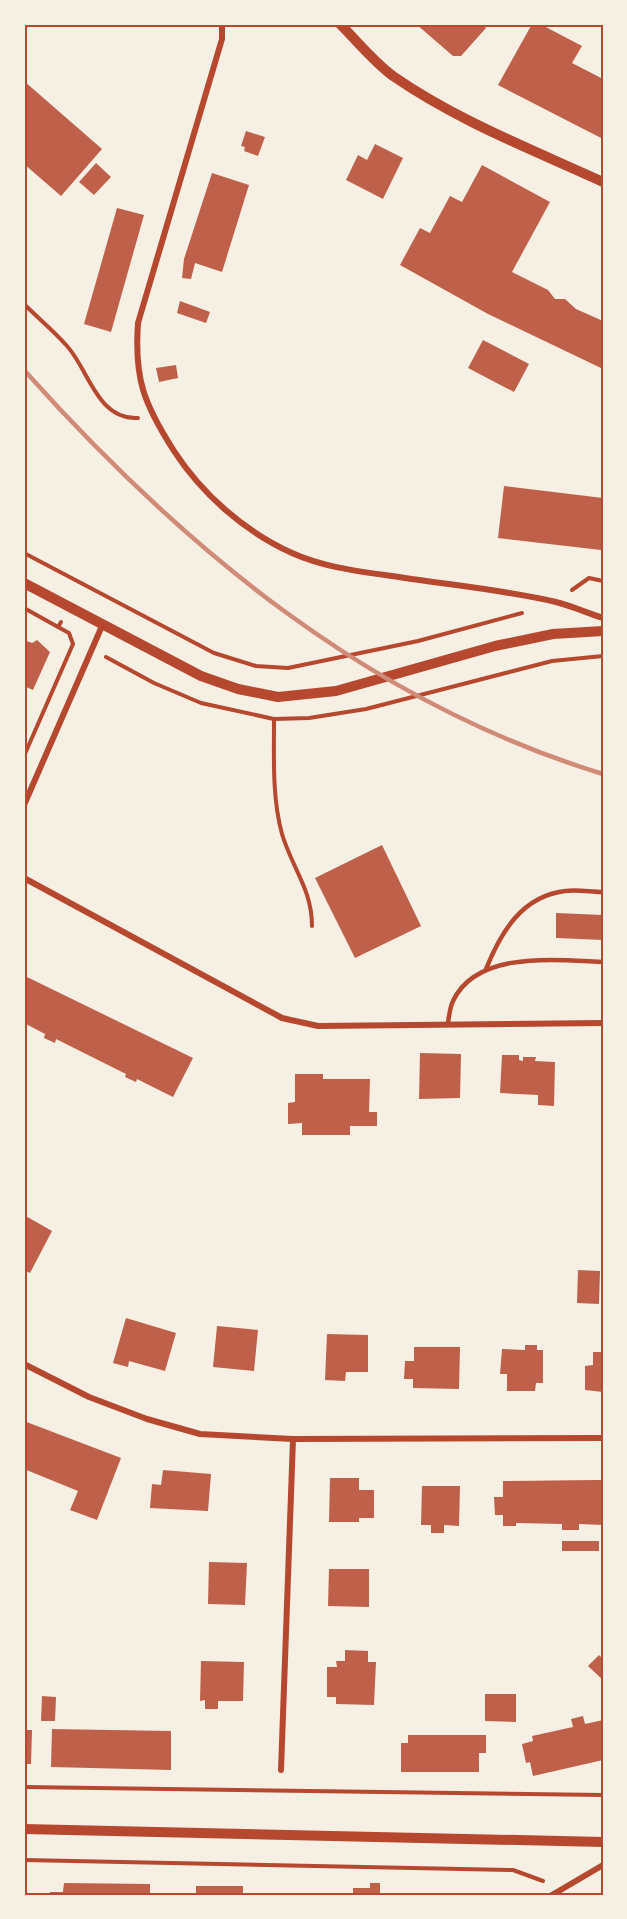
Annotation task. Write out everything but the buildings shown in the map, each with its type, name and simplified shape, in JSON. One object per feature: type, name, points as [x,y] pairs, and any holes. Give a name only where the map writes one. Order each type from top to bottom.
[{"type":"street","points":[[222,24],[222,39],[138,323],[136,356],[140,383],[154,417],[186,469],[214,501],[250,528],[293,554],[337,567],[556,602],[603,618]]},
{"type":"street","points":[[340,24],[391,74],[430,98],[491,133],[603,182]]},
{"type":"street","points":[[24,583],[201,676],[238,689],[278,697],[336,691],[495,646],[553,634],[603,631]]},
{"type":"street","points":[[24,805],[102,626]]},
{"type":"street","points":[[24,878],[282,1018],[318,1026],[603,1023]]},
{"type":"street","points":[[24,1364],[89,1397],[158,1422],[200,1434],[293,1439],[603,1438]]},
{"type":"street","points":[[281,1770],[293,1439]]},
{"type":"street","points":[[24,1829],[603,1842]]},
{"type":"street","points":[[552,1895],[603,1865]]},
{"type":"lane","points":[[486,969],[498,940],[513,919],[537,898],[566,890],[603,892]]},
{"type":"lane","points":[[448,1023],[453,1001],[459,992],[465,984],[486,969],[514,963],[557,960],[603,962]]},
{"type":"path","points":[[24,304],[69,348],[90,386],[112,411],[131,418],[154,417]]},
{"type":"path","points":[[24,553],[214,653],[256,666],[288,668],[418,641],[556,602],[589,578],[603,581]]},
{"type":"path","points":[[58,627],[82,584]]},
{"type":"path","points":[[24,608],[69,633],[73,644],[24,756]]},
{"type":"path","points":[[71,638],[154,683],[201,703],[274,719],[309,718],[366,710],[552,661],[603,656]]},
{"type":"path","points":[[274,719],[277,814],[288,853],[312,904],[312,926]]},
{"type":"path","points":[[24,1787],[603,1795]]},
{"type":"path","points":[[24,1860],[513,1870],[560,1890]]},
{"type":"railway","points":[[24,370],[85,436],[149,499],[216,558],[286,612],[360,662],[437,706],[518,744],[603,774]]}]
